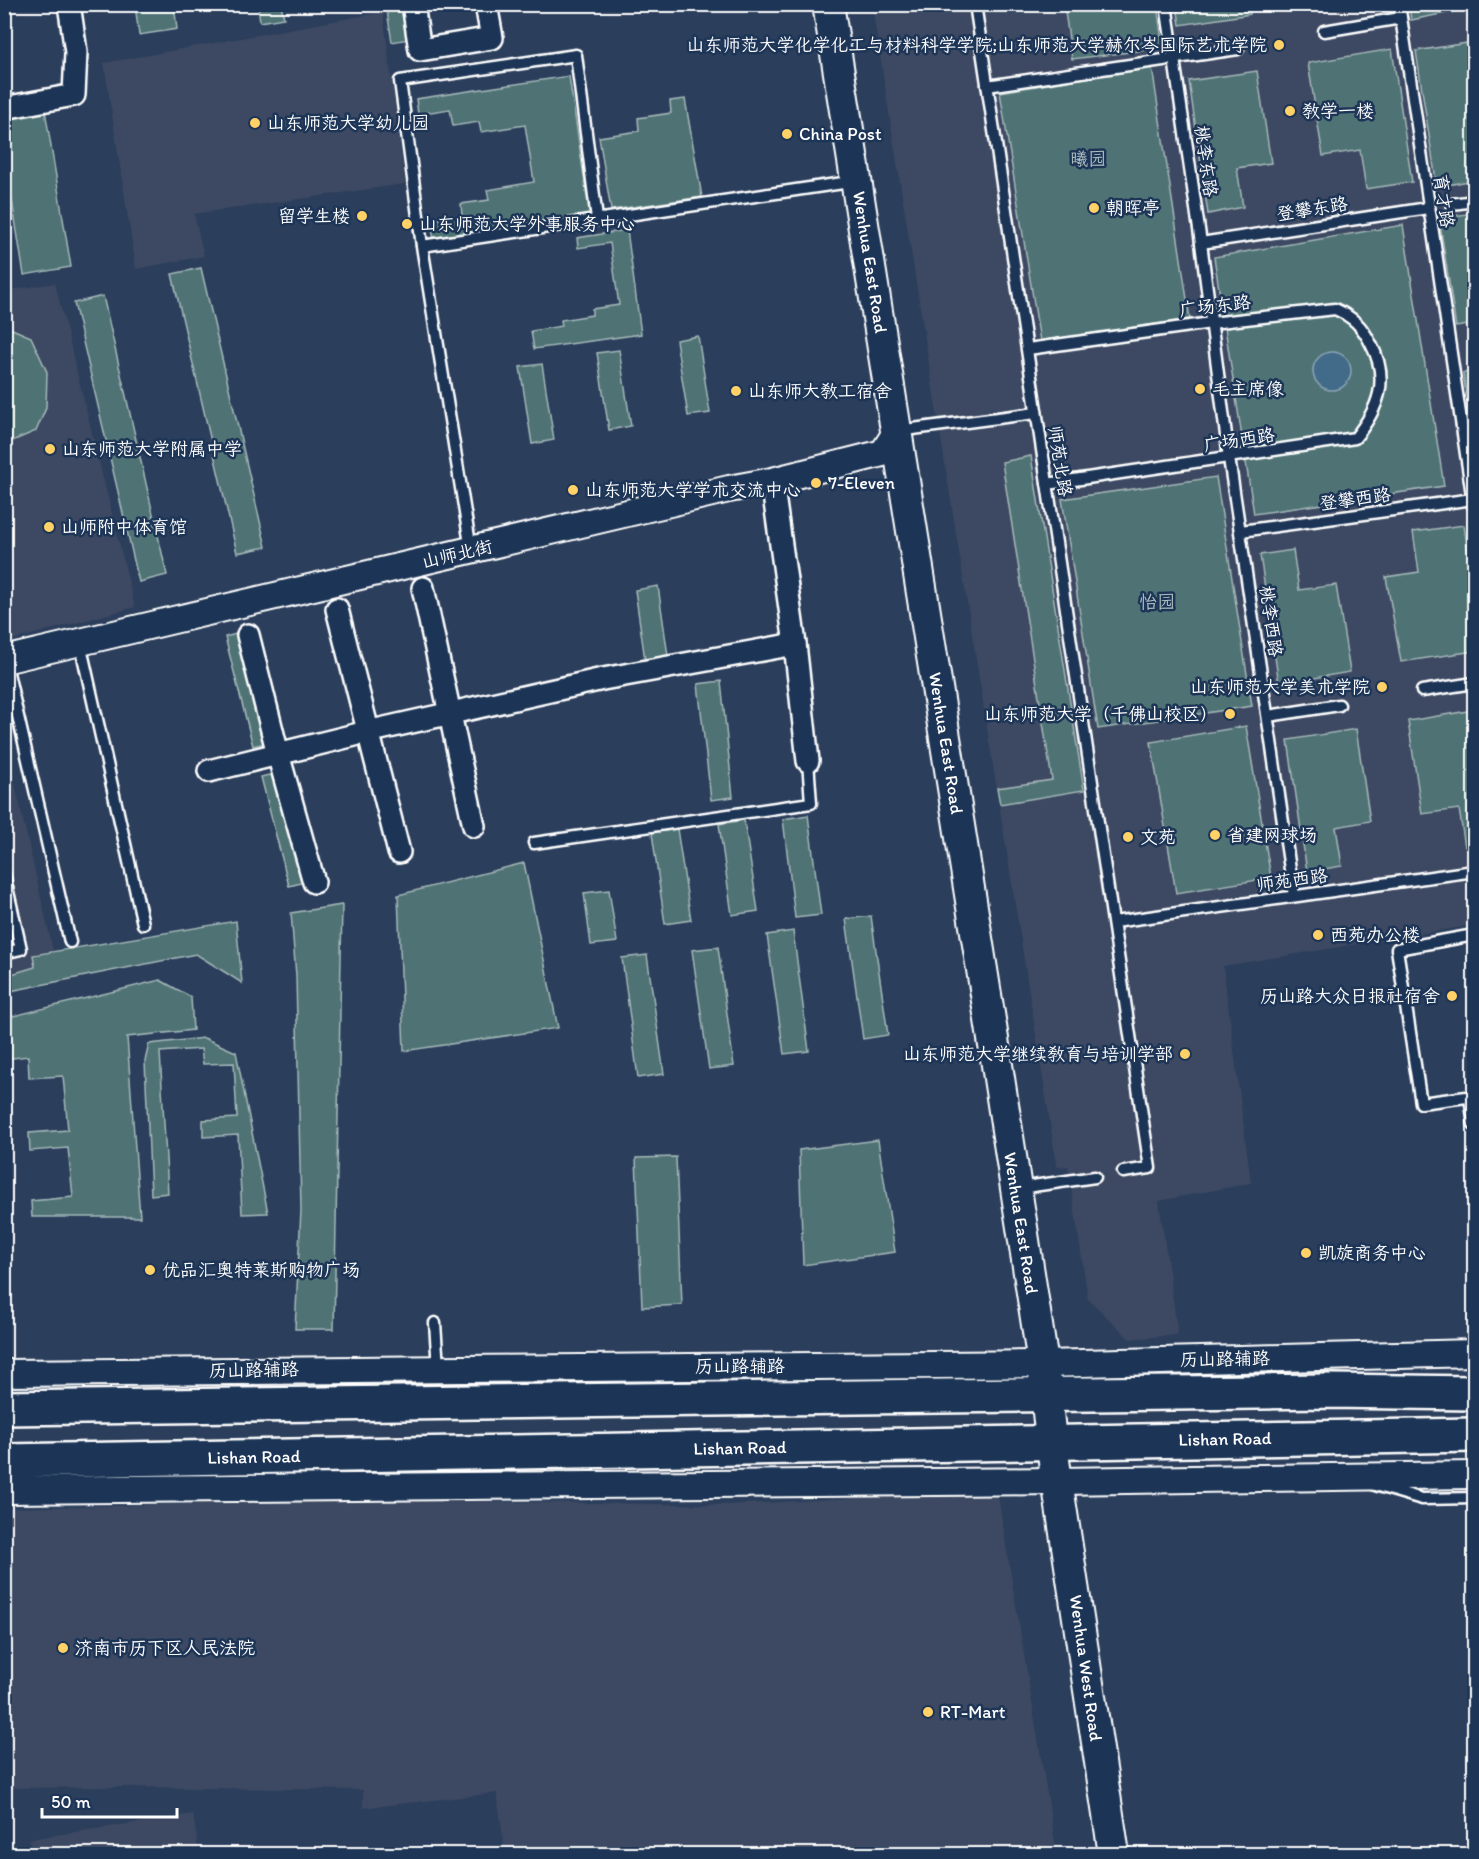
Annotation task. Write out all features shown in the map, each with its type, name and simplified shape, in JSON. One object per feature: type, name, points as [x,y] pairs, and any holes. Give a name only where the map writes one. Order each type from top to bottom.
[{"type":"main road","name":"Wenhua East Road","points":[[828,4],[1016,1188],[1045,1379],[1051,1441],[1059,1481]]},
{"type":"main road","points":[[4,1408],[1045,1379],[1329,1391],[1474,1393]]},
{"type":"main road","name":"Lishan Road","points":[[4,1461],[1474,1435]]},
{"type":"main road","name":"Wenhua West Road","points":[[1059,1481],[1114,1854]]},
{"type":"street","points":[[4,108],[74,95],[76,52],[69,4]]},
{"type":"street","points":[[413,4],[420,50],[492,38],[486,4]]},
{"type":"street","name":"山师北街","points":[[5,660],[883,453],[897,431]]},
{"type":"street","points":[[771,481],[795,644],[808,761]]},
{"type":"street","points":[[423,588],[474,826]]},
{"type":"street","points":[[337,609],[399,852]]},
{"type":"street","points":[[248,635],[314,882]]},
{"type":"street","points":[[209,771],[367,732],[603,679],[795,644]]},
{"type":"street","name":"历山路辅路","points":[[4,1373],[438,1368],[1045,1379],[1474,1353]]},
{"type":"street","points":[[4,1490],[1474,1475]]},
{"type":"lane","name":"师苑北路","points":[[975,4],[1150,1168],[1123,1172]]},
{"type":"lane","name":"桃李东路","points":[[1166,4],[1201,243],[1229,458]]},
{"type":"lane","name":"育才路","points":[[1399,4],[1474,504]]},
{"type":"lane","points":[[1323,31],[1401,18]]},
{"type":"lane","points":[[987,86],[1238,49]]},
{"type":"lane","points":[[471,551],[422,246],[400,81],[576,55],[597,219]]},
{"type":"lane","points":[[422,246],[843,183],[857,179]]},
{"type":"lane","points":[[1452,204],[1474,201]]},
{"type":"lane","name":"登攀东路","points":[[1201,243],[1428,208]]},
{"type":"lane","name":"广场东路","points":[[1028,349],[1211,323],[1335,309],[1349,315],[1363,328],[1380,363]]},
{"type":"lane","name":"广场西路","points":[[1047,484],[1355,438],[1368,422],[1376,405],[1381,386],[1380,363]]},
{"type":"lane","points":[[897,431],[1036,413]]},
{"type":"lane","name":"桃李西路","points":[[1229,458],[1294,897]]},
{"type":"lane","name":"登攀西路","points":[[1241,531],[1474,504]]},
{"type":"lane","points":[[80,643],[143,924]]},
{"type":"lane","points":[[5,660],[70,942]]},
{"type":"lane","points":[[1422,692],[1474,683]]},
{"type":"lane","points":[[1268,716],[1340,705]]},
{"type":"lane","points":[[534,843],[812,803],[808,761]]},
{"type":"lane","name":"师苑西路","points":[[1114,922],[1474,871]]},
{"type":"lane","points":[[4,874],[21,949],[4,953]]},
{"type":"lane","points":[[1474,935],[1397,949],[1421,1103],[1472,1096],[1474,1125]]},
{"type":"lane","points":[[1016,1188],[1095,1177]]},
{"type":"lane","points":[[435,1323],[438,1368]]},
{"type":"lane","points":[[1346,1477],[1422,1499],[1474,1498]]},
{"type":"shaded area","name":"山东师范大学（千佛山校区）","points":[[879,4],[1474,5],[1474,925],[1223,966],[1251,1183],[1159,1201],[1178,1335],[1130,1339],[1088,1299],[1068,1166],[1057,1167],[872,6]]},
{"type":"shaded area","name":"山东师范大学幼儿园","points":[[383,12],[405,184],[194,214],[204,256],[136,269],[104,63]]},
{"type":"shaded area","name":"山东师范大学附属中学","points":[[55,283],[135,607],[5,642],[4,291]]},
{"type":"shaded area","points":[[1332,352],[1345,358],[1351,371],[1345,384],[1332,390],[1319,384],[1313,371],[1319,358]]},
{"type":"shaded area","points":[[4,737],[53,950],[33,955],[35,967],[5,976]]},
{"type":"shaded area","points":[[997,1490],[1057,1854],[505,1854],[497,1793],[363,1808],[363,1790],[5,1788],[4,1508],[382,1500],[728,1505]]},
{"type":"shaded area","points":[[193,1814],[199,1854],[32,1854],[29,1839]]},
{"type":"green space","points":[[135,5],[174,5],[177,29],[139,35]]},
{"type":"green space","points":[[258,5],[281,5],[284,18],[260,22]]},
{"type":"green space","points":[[386,5],[409,5],[415,38],[392,42]]},
{"type":"green space","points":[[1064,5],[1157,5],[1163,48],[1072,59]]},
{"type":"green space","points":[[1177,5],[1249,5],[1250,14],[1180,25]]},
{"type":"green space","points":[[1409,5],[1460,5],[1461,10],[1411,20]]},
{"type":"green space","points":[[1474,42],[1474,180],[1437,187],[1416,51]]},
{"type":"green space","points":[[1392,49],[1412,182],[1366,189],[1360,150],[1323,156],[1308,63]]},
{"type":"green space","name":"曦园","points":[[1152,67],[1190,319],[1040,341],[1000,92]]},
{"type":"green space","points":[[1257,71],[1271,163],[1237,168],[1243,207],[1208,214],[1189,81]]},
{"type":"green space","points":[[569,76],[590,217],[434,240],[431,220],[462,215],[461,204],[489,200],[487,190],[534,182],[525,125],[481,132],[479,122],[453,126],[450,109],[418,114],[416,99]]},
{"type":"green space","points":[[685,99],[702,197],[611,210],[599,137],[639,131],[638,118],[671,113],[670,101]]},
{"type":"green space","points":[[44,104],[71,267],[24,275],[5,157],[4,111]]},
{"type":"green space","points":[[1474,213],[1474,324],[1456,327],[1439,218]]},
{"type":"green space","points":[[1403,225],[1444,486],[1254,514],[1214,257]]},
{"type":"green space","points":[[627,230],[641,334],[534,349],[531,331],[562,326],[561,320],[592,315],[592,309],[619,305],[610,243],[578,248],[577,238]]},
{"type":"green space","points":[[201,268],[266,547],[237,553],[172,274]]},
{"type":"green space","points":[[103,296],[167,575],[139,582],[74,303]]},
{"type":"green space","points":[[5,326],[31,337],[47,372],[46,408],[36,431],[5,444]]},
{"type":"green space","points":[[698,336],[710,413],[688,416],[676,340]]},
{"type":"green space","points":[[619,350],[631,426],[609,430],[597,353]]},
{"type":"green space","points":[[542,364],[554,440],[532,444],[520,367]]},
{"type":"green space","points":[[1474,372],[1474,447],[1463,373]]},
{"type":"green space","points":[[1031,456],[1084,790],[1000,804],[997,788],[1052,780],[1002,462]]},
{"type":"green space","name":"怡园","points":[[1216,477],[1252,706],[1098,729],[1062,499]]},
{"type":"green space","points":[[1464,525],[1474,595],[1474,651],[1401,662],[1386,577],[1419,572],[1413,532]]},
{"type":"green space","points":[[1293,550],[1299,590],[1336,585],[1350,672],[1279,684],[1260,555]]},
{"type":"green space","points":[[658,586],[668,656],[645,660],[635,590]]},
{"type":"green space","points":[[258,628],[286,738],[253,746],[225,637]]},
{"type":"green space","points":[[721,681],[733,797],[711,800],[698,684]]},
{"type":"green space","points":[[1474,710],[1474,846],[1465,847],[1459,809],[1422,814],[1408,721]]},
{"type":"green space","name":"省建网球场","points":[[1246,726],[1271,878],[1176,893],[1151,742]]},
{"type":"green space","points":[[1356,729],[1370,821],[1336,827],[1342,866],[1307,872],[1288,740]]},
{"type":"green space","points":[[293,769],[321,878],[289,886],[261,777]]},
{"type":"green space","points":[[808,815],[821,915],[795,918],[783,819]]},
{"type":"green space","points":[[744,820],[758,911],[732,915],[719,824]]},
{"type":"green space","points":[[677,829],[691,920],[665,924],[652,833]]},
{"type":"green space","points":[[524,863],[558,1028],[404,1051],[398,895]]},
{"type":"green space","points":[[609,890],[617,942],[591,945],[584,893]]},
{"type":"green space","points":[[342,905],[334,1329],[295,1329],[301,1210],[296,976],[291,913]]},
{"type":"green space","points":[[871,916],[888,1035],[863,1039],[846,919]]},
{"type":"green space","points":[[236,921],[242,983],[196,954],[5,992],[5,976],[35,967],[33,955]]},
{"type":"green space","points":[[793,931],[809,1051],[784,1054],[767,935]]},
{"type":"green space","points":[[718,947],[734,1066],[709,1069],[692,950]]},
{"type":"green space","points":[[647,955],[664,1074],[638,1078],[622,958]]},
{"type":"green space","points":[[160,980],[191,997],[193,1030],[127,1037],[140,1217],[32,1217],[31,1201],[73,1197],[68,1148],[30,1151],[29,1133],[68,1130],[63,1076],[29,1078],[28,1056],[5,1059],[5,1018]]},
{"type":"green space","points":[[204,1038],[236,1052],[268,1213],[242,1214],[238,1135],[203,1137],[203,1120],[237,1118],[234,1063],[203,1064],[201,1049],[160,1052],[168,1193],[151,1195],[145,1061],[149,1044]]},
{"type":"green space","points":[[878,1140],[895,1252],[803,1265],[799,1150]]},
{"type":"green space","points":[[676,1157],[682,1305],[642,1307],[636,1158]]},
{"type":"place","name":"山东师范大学化学化工与材料科学学院;山东师范大学赫尔岑国际艺术学院","points":[[1279,45]]},
{"type":"place","name":"教学一楼","points":[[1290,111]]},
{"type":"place","name":"山东师范大学幼儿园","points":[[255,123]]},
{"type":"place","name":"China Post","points":[[787,134]]},
{"type":"place","name":"朝晖亭","points":[[1094,208]]},
{"type":"place","name":"留学生楼","points":[[362,216]]},
{"type":"place","name":"山东师范大学外事服务中心","points":[[407,224]]},
{"type":"place","name":"毛主席像","points":[[1200,389]]},
{"type":"place","name":"山东师大教工宿舍","points":[[736,391]]},
{"type":"place","name":"山东师范大学附属中学","points":[[50,449]]},
{"type":"place","name":"7-Eleven","points":[[816,483]]},
{"type":"place","name":"山东师范大学学术交流中心","points":[[573,490]]},
{"type":"place","name":"山师附中体育馆","points":[[49,527]]},
{"type":"place","name":"山东师范大学美术学院","points":[[1382,687]]},
{"type":"place","name":"山东师范大学（千佛山校区）","points":[[1230,714]]},
{"type":"place","name":"省建网球场","points":[[1215,835]]},
{"type":"place","name":"文苑","points":[[1128,837]]},
{"type":"place","name":"西苑办公楼","points":[[1318,935]]},
{"type":"place","name":"历山路大众日报社宿舍","points":[[1452,996]]},
{"type":"place","name":"山东师范大学继续教育与培训学部","points":[[1185,1054]]},
{"type":"place","name":"凯旋商务中心","points":[[1306,1253]]},
{"type":"place","name":"优品汇奥特莱斯购物广场","points":[[150,1270]]},
{"type":"place","name":"济南市历下区人民法院","points":[[63,1648]]},
{"type":"place","name":"RT-Mart","points":[[928,1712]]}]
